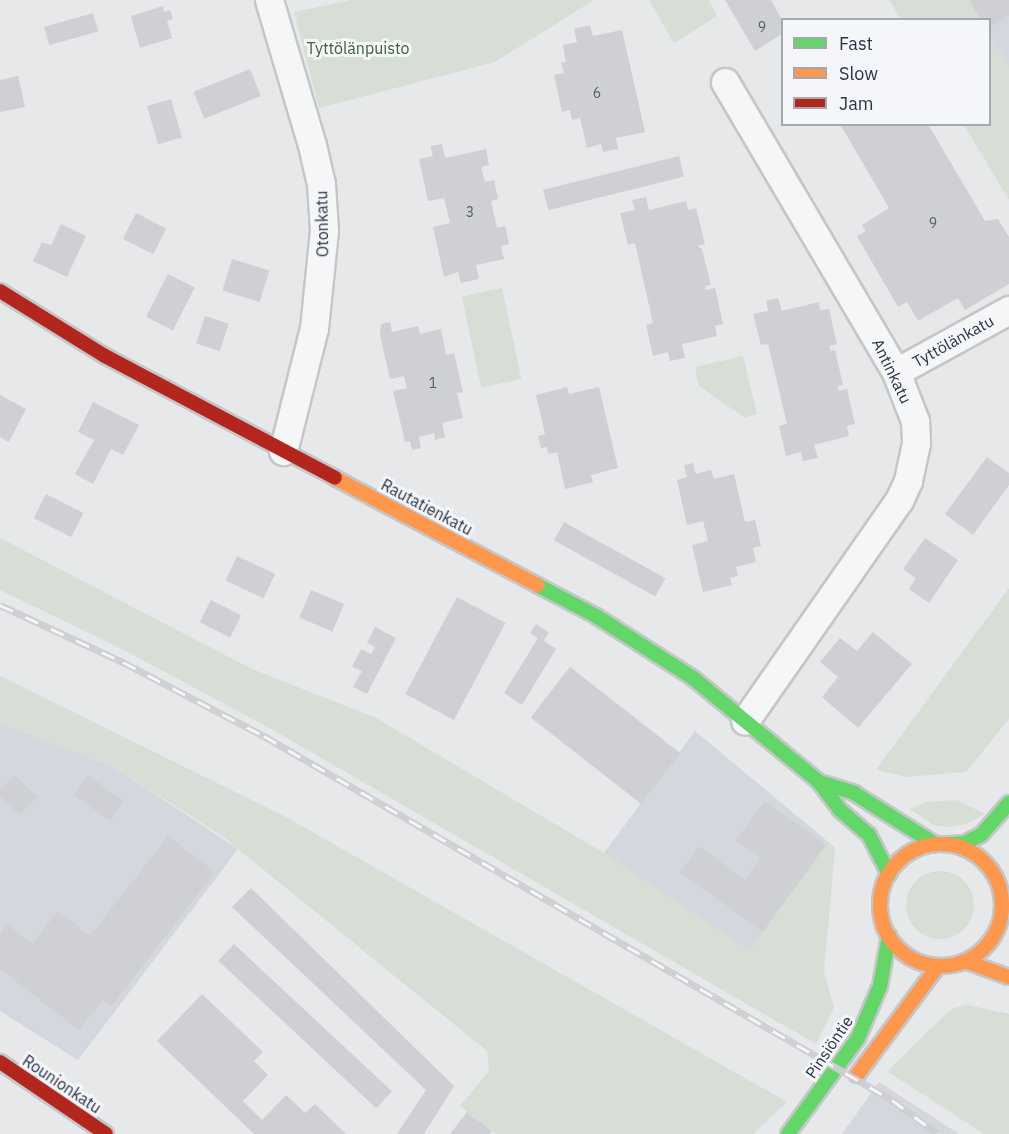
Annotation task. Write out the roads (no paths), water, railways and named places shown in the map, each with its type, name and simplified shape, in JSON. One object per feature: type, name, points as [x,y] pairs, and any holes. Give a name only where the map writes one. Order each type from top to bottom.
[{"type":"street","name":"Otonkatu","points":[[269,0],[312,145],[321,184],[324,230],[314,328],[283,451]]},
{"type":"street","name":"Antinkatu","points":[[725,82],[896,372],[915,421],[916,443],[908,481],[899,500],[745,721]]},
{"type":"street","name":"Rautatienkatu","points":[[0,291],[105,356],[596,616],[693,678],[819,782],[839,809],[869,835],[889,874]]},
{"type":"street","name":"Tyttölänkatu","points":[[896,372],[1009,310]]},
{"type":"street","name":"Rautatienkatu","points":[[819,782],[854,793],[935,844]]},
{"type":"street","points":[[1006,872],[1000,887],[1004,927],[965,961],[938,966],[902,951],[889,936],[880,905],[889,874],[901,859],[935,844],[965,843],[981,835],[1009,803]]},
{"type":"street","points":[[951,844],[980,857],[1000,887]]},
{"type":"street","name":"Pinsiöntie","points":[[788,1134],[858,1038],[880,986],[889,936]]},
{"type":"street","points":[[965,961],[1009,977]]},
{"type":"street","points":[[846,1089],[938,966]]},
{"type":"street","name":"Rounionkatu","points":[[0,1062],[106,1134]]},
{"type":"railway","points":[[0,605],[123,662],[264,736],[892,1100],[938,1134]]},
{"type":"park label","name":"Tyttölänpuisto","points":[[358,48]]}]
